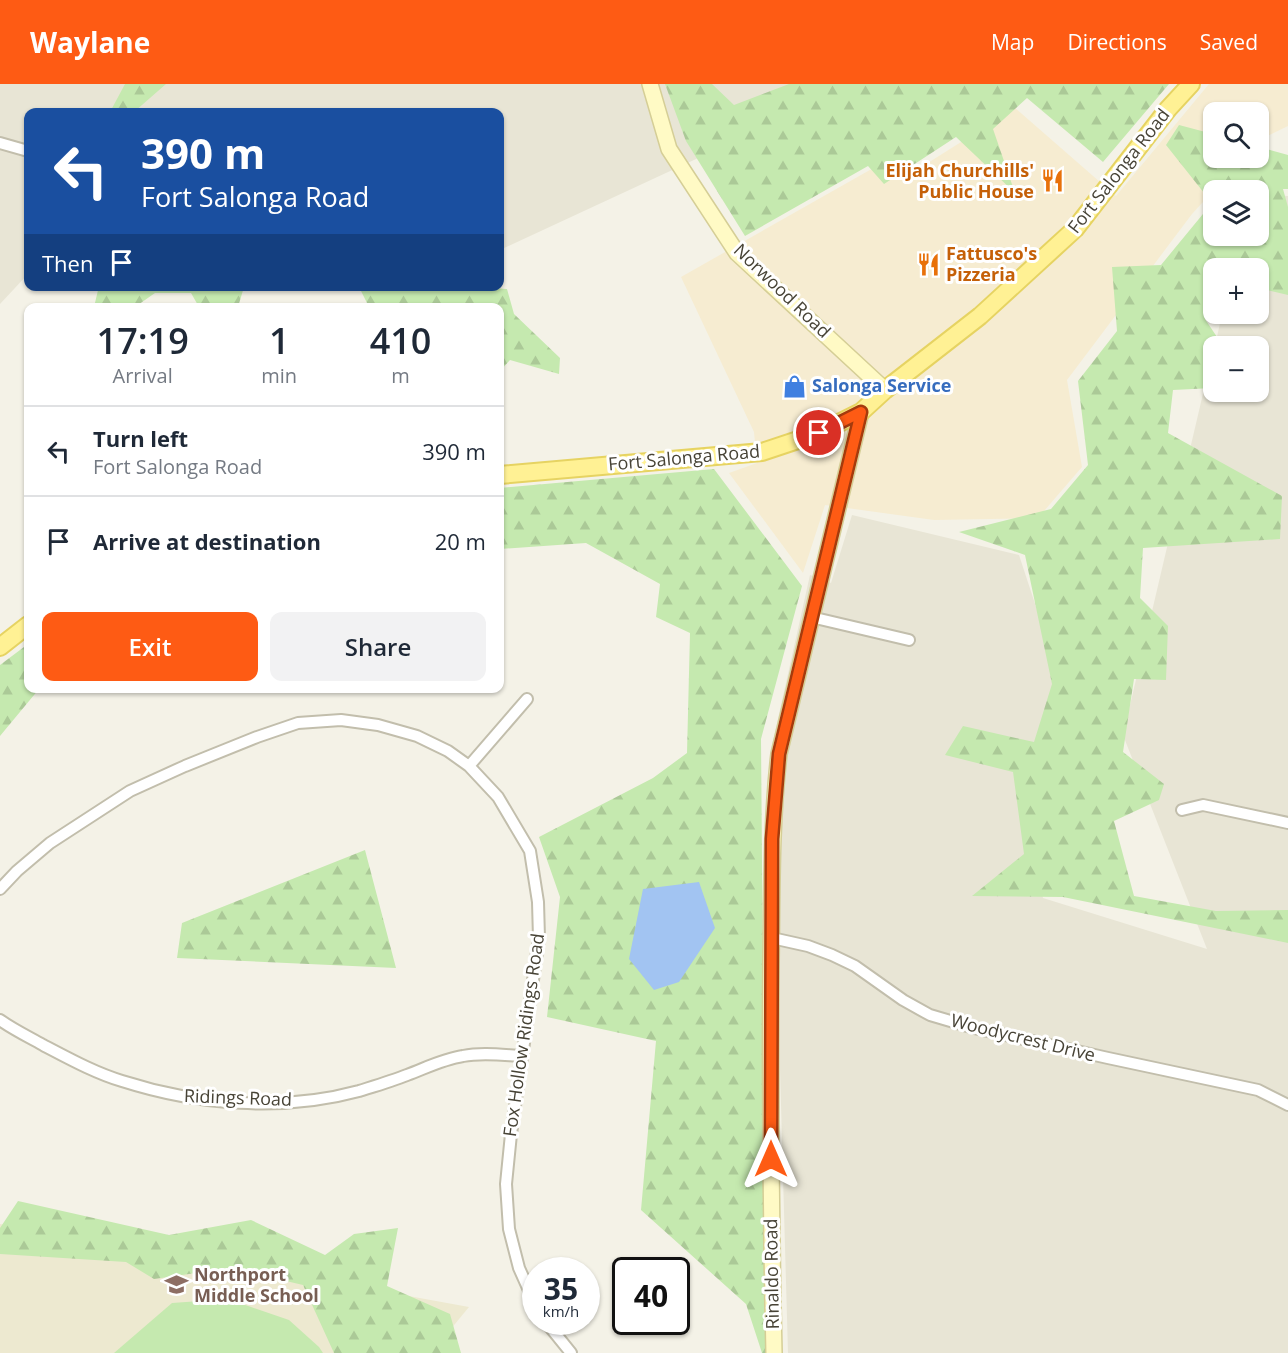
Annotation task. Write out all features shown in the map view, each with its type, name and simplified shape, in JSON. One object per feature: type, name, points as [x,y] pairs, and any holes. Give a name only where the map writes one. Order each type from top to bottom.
[{"type":"main road","name":"Fort Salonga Road","points":[[504,475],[762,452],[819,433],[861,412],[885,390],[980,316],[1076,229],[1168,109],[1191,84]]},
{"type":"main road","points":[[0,647],[24,628]]},
{"type":"street","name":"Norwood Road","points":[[650,84],[669,149],[737,253],[885,390]]},
{"type":"street","points":[[0,143],[24,150]]},
{"type":"street","name":"Rinaldo Road","points":[[774,1353],[771,1230],[772,835],[779,754],[861,412]]},
{"type":"street","points":[[811,617],[909,640]]},
{"type":"street","points":[[469,766],[527,699]]},
{"type":"street","name":"Fox Hollow Ridings Road","points":[[0,889],[50,843],[130,791],[226,749],[298,723],[341,720],[378,725],[417,736],[448,751],[469,766],[498,797],[530,851],[538,902],[539,938],[506,1184],[509,1229],[522,1275]]},
{"type":"street","points":[[1182,810],[1203,805],[1288,823]]},
{"type":"street","name":"Woodycrest Drive","points":[[772,938],[832,954],[855,966],[903,1000],[930,1015],[974,1028],[1258,1090],[1288,1105]]},
{"type":"street","name":"Ridings Road","points":[[0,1020],[68,1058],[120,1080],[177,1096],[222,1101],[270,1103],[318,1100],[358,1091],[464,1055],[522,1056]]},
{"type":"street","points":[[556,1335],[571,1353]]},
{"type":"shaded area","points":[[0,84],[858,84],[504,248],[504,108],[24,108],[24,278],[0,304]]},
{"type":"shaded area","points":[[1209,84],[1288,84],[1288,126],[1269,135],[1269,102],[1203,102],[1203,168],[1234,168],[1223,180],[1203,180],[1203,202],[1067,380],[1082,467],[1038,518],[934,520],[825,505],[803,573],[729,473],[757,463],[754,432],[681,277],[884,162],[904,178],[1015,108],[1116,196]]},
{"type":"shaded area","points":[[1269,195],[1288,196],[1288,1353],[788,1353],[771,750],[810,575],[831,583],[852,515],[1019,555],[1061,683],[1023,813],[1043,898],[1207,949],[1123,735],[1203,394],[1203,402],[1269,402],[1269,336],[1217,336],[1220,324],[1269,324],[1269,258],[1258,258],[1259,246],[1269,246]]},
{"type":"shaded area","name":"Northport Middle School","points":[[0,1224],[469,1307],[431,1353],[0,1353]]},
{"type":"green space","points":[[125,84],[166,84],[139,108],[112,108]]},
{"type":"green space","points":[[665,84],[712,84],[734,105],[789,84],[1169,84],[1103,162],[1027,98],[993,129],[1015,193],[956,137],[884,184],[868,166],[745,236],[686,141]]},
{"type":"green space","points":[[1179,125],[1203,131],[1203,168],[1269,168],[1269,150],[1288,155],[1288,189],[1283,189],[1288,207],[1288,295],[1269,290],[1269,258],[1203,258],[1203,324],[1208,324],[1216,336],[1203,336],[1203,388],[1173,390],[1168,433],[1282,496],[1280,539],[1143,548],[1140,598],[1168,626],[1166,680],[1134,679],[1123,752],[1164,784],[1159,800],[1114,821],[1134,896],[1216,911],[1288,910],[1288,943],[1063,897],[972,896],[1024,854],[1013,772],[945,755],[963,726],[1034,742],[1052,684],[1025,555],[959,532],[1051,509],[1088,465],[1078,381],[1117,331],[1112,267],[1161,265],[1203,214],[1203,246],[1269,246],[1269,180],[1203,180],[1203,192],[1166,145]]},
{"type":"green space","points":[[504,289],[507,289],[514,314],[560,358],[559,374],[510,360],[504,367],[504,303],[367,303],[361,291],[504,291]]},
{"type":"green space","points":[[98,291],[243,291],[239,303],[197,303],[191,293],[155,293],[141,303],[95,303]]},
{"type":"green space","points":[[714,469],[802,586],[761,739],[766,1353],[762,1353],[746,1304],[641,1210],[656,1041],[547,1017],[560,897],[539,837],[653,778],[687,753],[690,633],[656,617],[660,584],[586,543],[504,549],[504,488]]},
{"type":"green space","points":[[24,647],[24,693],[36,693],[0,736],[0,665]]},
{"type":"green space","points":[[365,850],[396,968],[177,958],[182,923]]},
{"type":"green space","points":[[18,1201],[169,1235],[251,1220],[325,1255],[354,1234],[398,1228],[387,1286],[450,1314],[461,1353],[334,1353],[303,1285],[231,1268],[154,1279],[126,1262],[0,1254],[0,1228]]},
{"type":"green space","points":[[228,1299],[289,1320],[323,1353],[114,1353],[172,1303]]},
{"type":"water","points":[[699,882],[715,928],[679,982],[654,990],[629,959],[643,889]]},
{"type":"place","name":"Elijah Churchills' Public House","points":[[1052,181]]},
{"type":"place","name":"Fattusco's Pizzeria","points":[[928,264]]},
{"type":"place","name":"Salonga Service","points":[[794,386]]},
{"type":"place","name":"Northport Middle School","points":[[176,1285]]},
{"type":"route","points":[[771,1159],[772,839],[775,787],[779,754],[796,678],[861,412],[819,433]]}]
